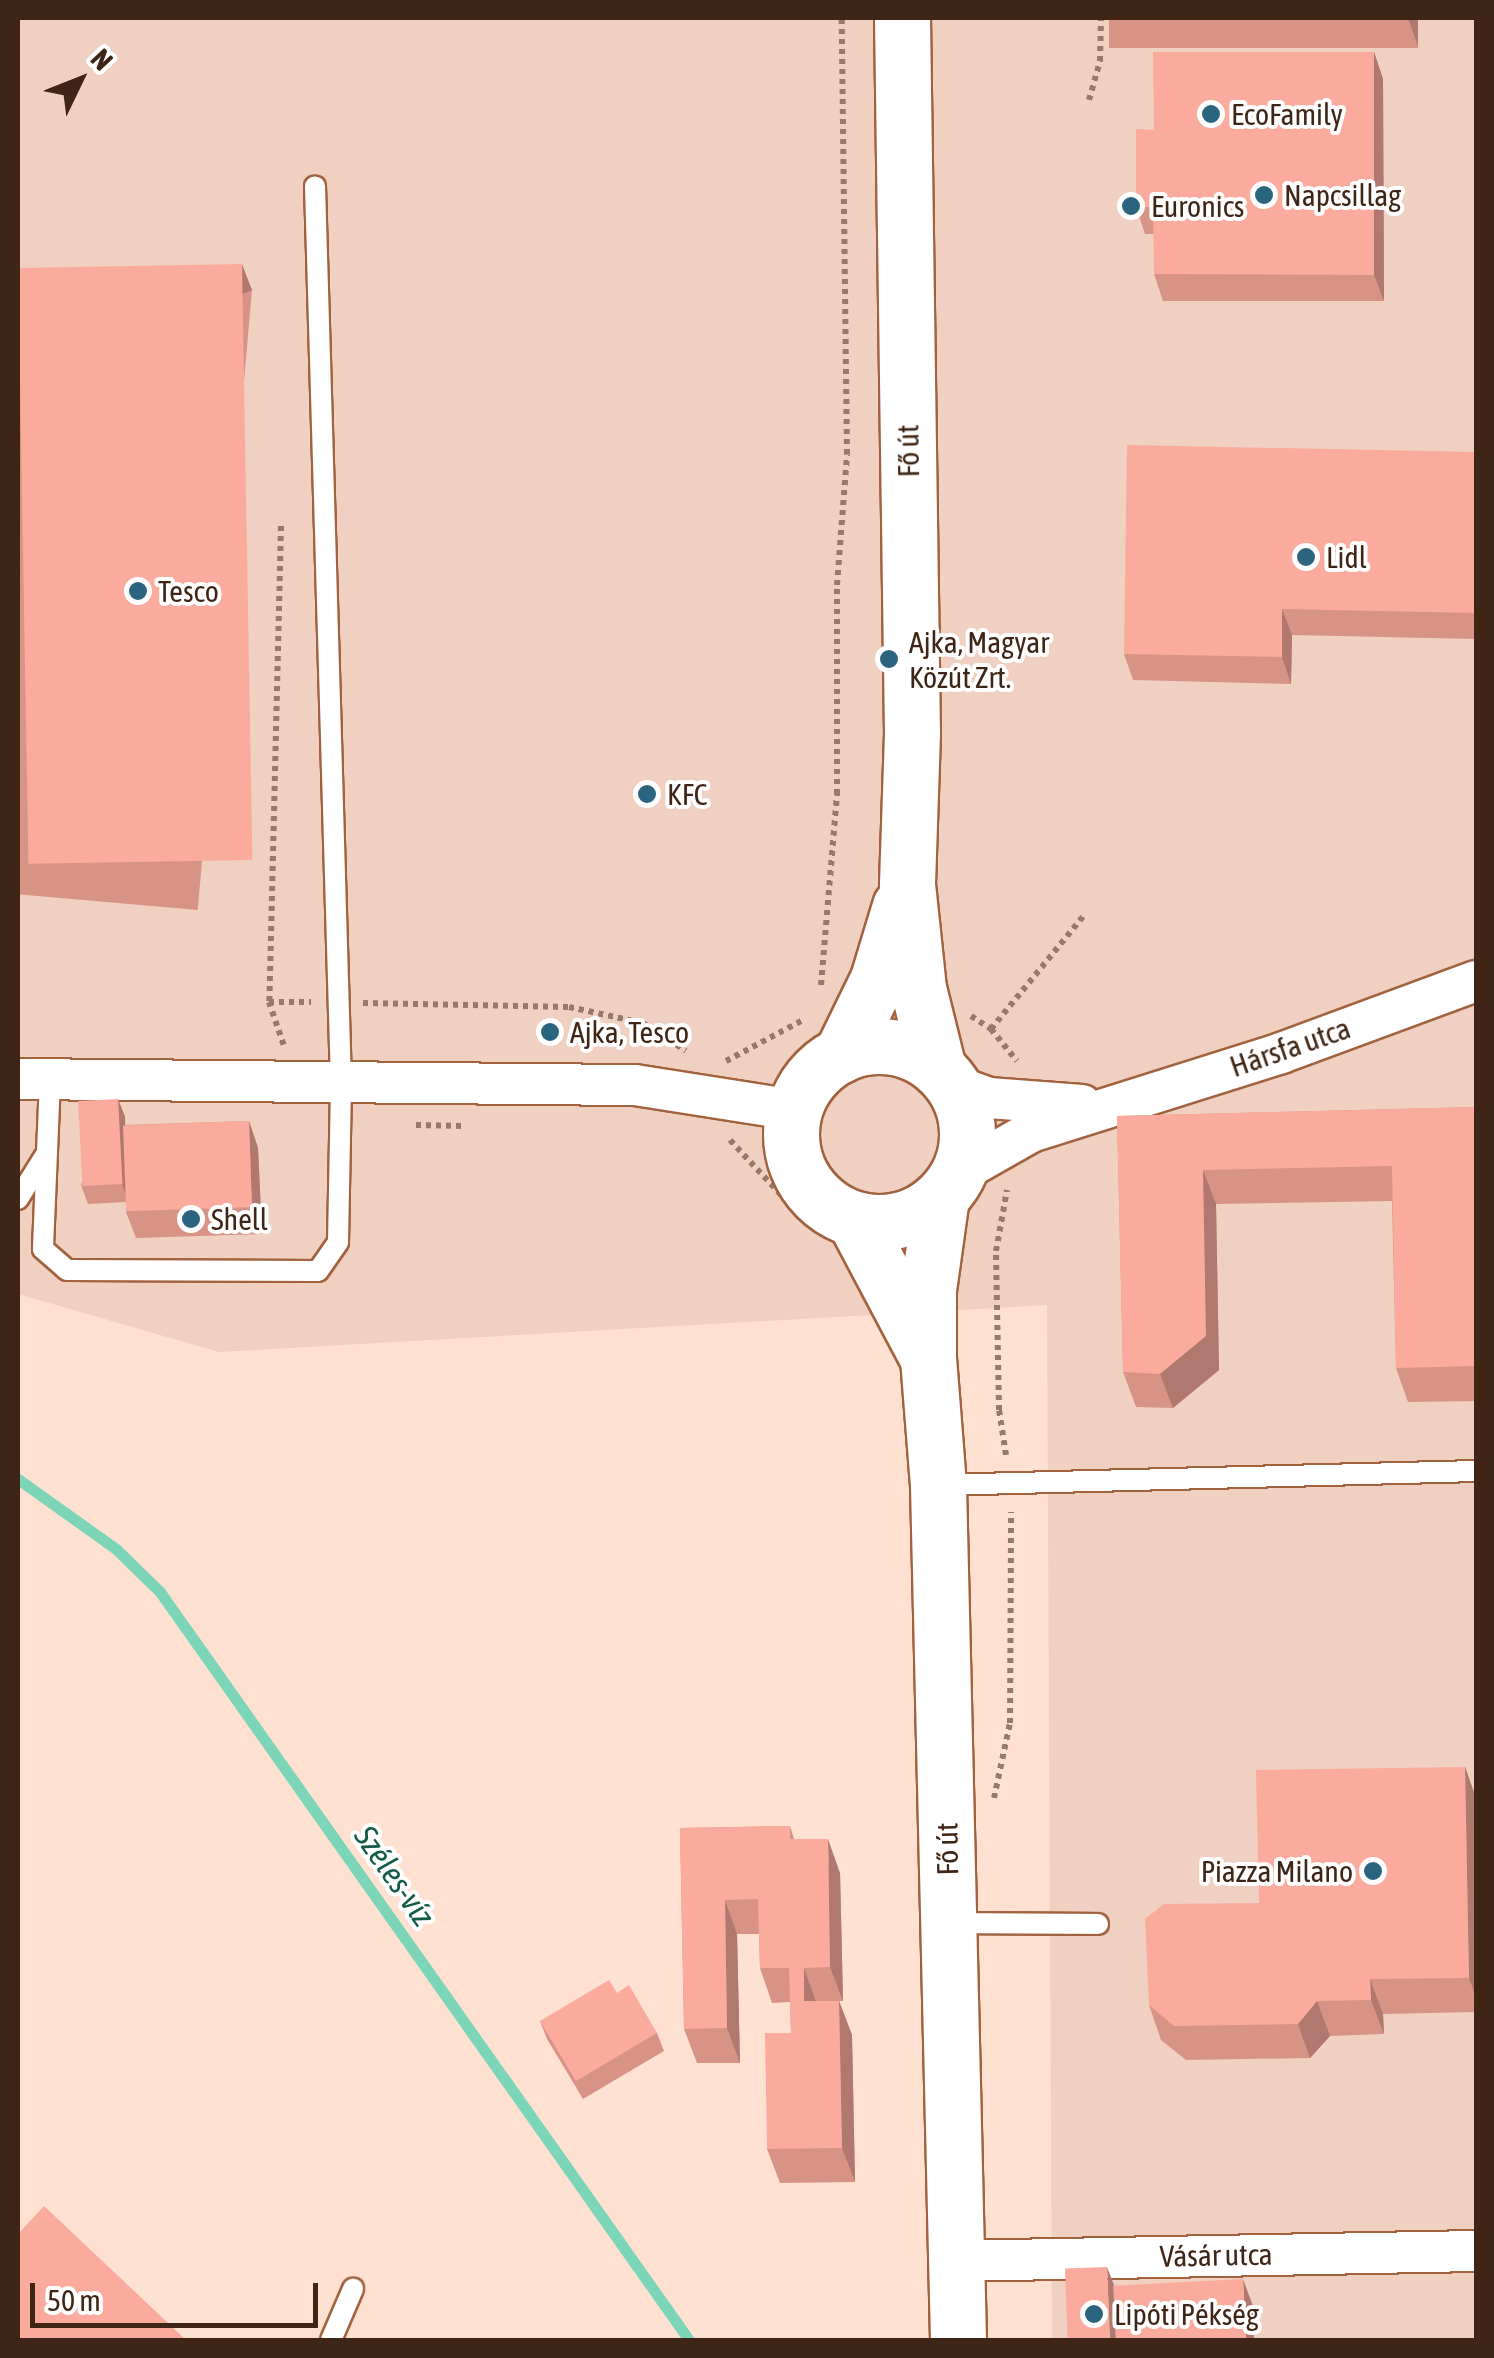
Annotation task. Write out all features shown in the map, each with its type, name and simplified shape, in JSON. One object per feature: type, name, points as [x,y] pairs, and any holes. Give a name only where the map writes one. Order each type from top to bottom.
[{"type":"main road","name":"Fő út","points":[[902,18],[912,733],[907,884],[918,988],[944,1076]]},
{"type":"main road","name":"Fő út","points":[[824,1036],[878,979],[907,884]]},
{"type":"main road","points":[[824,1036],[881,1046],[944,1076],[965,1118],[949,1186],[900,1220],[840,1230],[805,1182],[791,1135],[794,1110],[812,1077],[824,1036]]},
{"type":"main road","name":"Fő út","points":[[949,1186],[928,1289],[928,1358],[938,1484],[958,2340]]},
{"type":"main road","name":"Fő út","points":[[840,1230],[928,1358]]},
{"type":"street","name":"Hársfa utca","points":[[949,1186],[1030,1132],[1101,1106],[1281,1053],[1476,981]]},
{"type":"street","name":"Hársfa utca","points":[[944,1076],[989,1098],[1101,1106]]},
{"type":"street","points":[[34,1080],[635,1085],[794,1110]]},
{"type":"street","name":"Vásár utca","points":[[955,2261],[1476,2251]]},
{"type":"lane","points":[[34,1080],[46,1155],[43,1249],[68,1270],[318,1270],[338,1242],[342,1083],[334,951],[315,186]]},
{"type":"lane","points":[[18,1198],[46,1155]]},
{"type":"lane","points":[[938,1484],[1476,1471]]},
{"type":"lane","points":[[948,1922],[1098,1924]]},
{"type":"lane","points":[[331,2340],[353,2289]]},
{"type":"path","points":[[820,1006],[837,794],[836,584],[847,454],[842,18]]},
{"type":"path","points":[[1089,100],[1100,62],[1101,18]]},
{"type":"path","points":[[281,526],[269,1002],[296,1082]]},
{"type":"path","points":[[991,1029],[1085,914]]},
{"type":"path","points":[[269,1002],[569,1008],[643,1023],[698,1059]]},
{"type":"path","points":[[966,1013],[991,1029],[1017,1061]]},
{"type":"path","points":[[711,1068],[824,1036]]},
{"type":"path","points":[[413,1124],[467,1126]]},
{"type":"path","points":[[720,1130],[840,1230]]},
{"type":"path","points":[[991,1816],[1010,1722],[1012,1485],[999,1410],[996,1252],[1006,1190],[1018,1176]]},
{"type":"shaded area","points":[[18,18],[1476,18],[1476,2340],[1052,2340],[1047,1305],[219,1352],[18,1294]]},
{"type":"building","name":"Napcsillag","points":[[1153,52],[1374,52],[1374,275],[1154,274],[1153,207],[1136,207],[1136,129],[1154,130]]},
{"type":"building","name":"Tesco","points":[[242,264],[252,860],[28,864],[18,268]]},
{"type":"building","name":"Lidl","points":[[1127,445],[1476,452],[1476,613],[1282,609],[1282,657],[1124,654]]},
{"type":"building","points":[[118,1099],[122,1184],[83,1186],[78,1101]]},
{"type":"building","points":[[1476,1107],[1476,1366],[1396,1368],[1392,1166],[1203,1170],[1206,1336],[1160,1374],[1123,1372],[1117,1116]]},
{"type":"building","points":[[249,1121],[252,1207],[126,1211],[123,1125]]},
{"type":"building","name":"Piazza Milano","points":[[1465,1767],[1469,1978],[1370,1979],[1371,2000],[1317,2001],[1298,2024],[1174,2026],[1149,2005],[1145,1919],[1164,1904],[1259,1903],[1256,1770]]},
{"type":"building","points":[[790,1826],[790,1839],[828,1839],[830,1967],[804,1968],[804,2001],[839,2001],[842,2148],[767,2149],[765,2033],[791,2033],[789,1968],[760,1968],[758,1899],[725,1900],[727,2028],[684,2029],[680,1828]]},
{"type":"building","points":[[609,1980],[617,1993],[629,1985],[657,2033],[576,2081],[540,2021]]},
{"type":"building","points":[[44,2206],[186,2340],[18,2340],[18,2234]]},
{"type":"building","name":"Lipóti Pékség","points":[[1107,2267],[1110,2340],[1068,2340],[1065,2268]]},
{"type":"building","points":[[1243,2279],[1246,2340],[1116,2340],[1113,2286]]},
{"type":"waterway","name":"Széles-víz","points":[[18,1479],[116,1549],[160,1592],[689,2340]]},
{"type":"place","name":"EcoFamily","points":[[1211,114]]},
{"type":"place","name":"Napcsillag","points":[[1264,195]]},
{"type":"place","name":"Euronics","points":[[1131,206]]},
{"type":"place","name":"Lidl","points":[[1306,557]]},
{"type":"place","name":"Tesco","points":[[138,591]]},
{"type":"place","name":"Ajka, Magyar Közút Zrt.","points":[[889,659]]},
{"type":"place","name":"KFC","points":[[647,794]]},
{"type":"place","name":"Ajka, Tesco","points":[[550,1032]]},
{"type":"place","name":"Shell","points":[[191,1219]]},
{"type":"place","name":"Piazza Milano","points":[[1373,1871]]},
{"type":"place","name":"Lipóti Pékség","points":[[1094,2314]]}]
